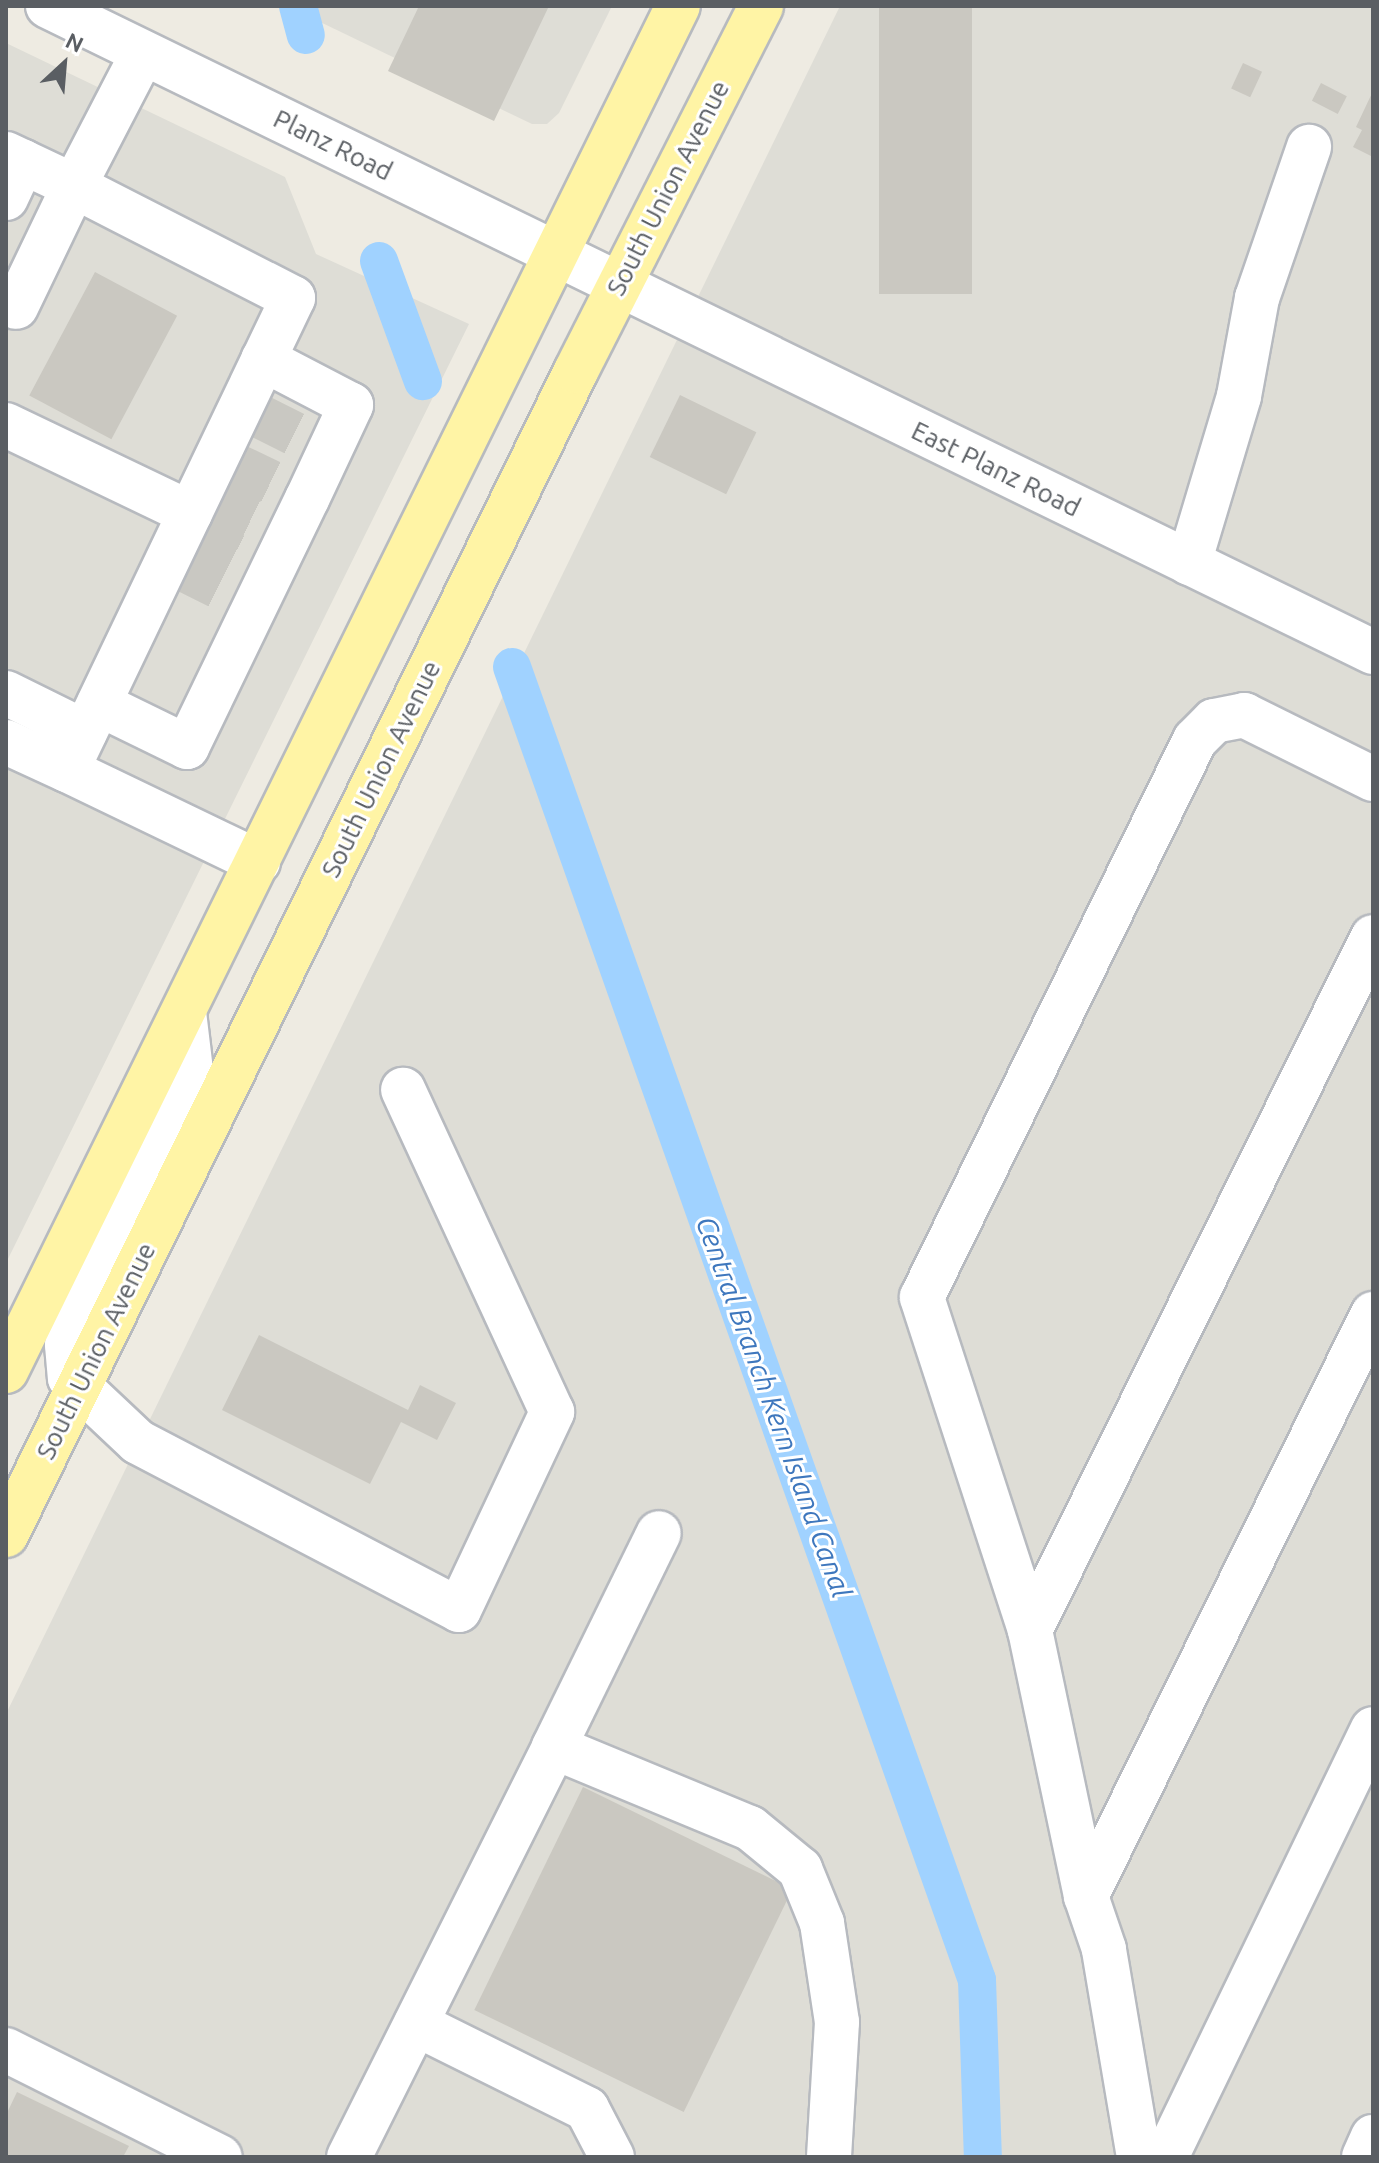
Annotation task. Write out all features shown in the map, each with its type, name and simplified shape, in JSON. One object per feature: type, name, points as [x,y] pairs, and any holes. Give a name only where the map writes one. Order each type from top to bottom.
[{"type":"main road","points":[[6,1371],[678,6]]},
{"type":"main road","name":"South Union Avenue","points":[[6,1535],[619,285],[761,6]]},
{"type":"street","name":"Planz Road","points":[[48,6],[619,285]]},
{"type":"street","points":[[11,294],[33,175],[143,53]]},
{"type":"street","points":[[1189,563],[1239,396],[1257,298],[1309,147]]},
{"type":"street","points":[[33,175],[293,298],[263,359],[248,410],[84,735]]},
{"type":"street","name":"East Planz Road","points":[[619,285],[1373,652]]},
{"type":"street","points":[[6,742],[84,735],[187,747],[265,545],[314,443],[351,405],[263,359]]},
{"type":"street","points":[[6,425],[197,512]]},
{"type":"street","points":[[6,693],[84,735],[258,862]]},
{"type":"street","points":[[1139,2157],[1104,1949],[1086,1896],[1030,1630],[922,1297],[1195,740],[1214,721],[1244,715],[1373,779]]},
{"type":"street","points":[[1030,1630],[1373,937]]},
{"type":"street","points":[[184,1012],[191,1071],[186,1089],[67,1345],[65,1364],[78,1390],[138,1442],[459,1610],[552,1412],[403,1090]]},
{"type":"street","points":[[1086,1896],[1373,1314]]},
{"type":"street","points":[[349,2157],[659,1533]]},
{"type":"street","points":[[1166,2157],[1373,1729]]},
{"type":"street","points":[[554,1747],[750,1828],[800,1869],[822,1923],[837,2022],[829,2157]]},
{"type":"street","points":[[416,2024],[587,2109],[612,2157]]},
{"type":"street","points":[[6,2050],[220,2157]]},
{"type":"street","points":[[1364,2157],[1373,2137]]},
{"type":"shaded area","points":[[287,6],[612,6],[559,113],[547,124],[532,124]]},
{"type":"shaded area","points":[[840,6],[1373,6],[1373,2157],[6,2157],[6,1714]]},
{"type":"shaded area","points":[[6,43],[285,177],[316,254],[469,324],[6,1263]]},
{"type":"building","points":[[419,6],[549,6],[494,121],[388,71]]},
{"type":"building","points":[[879,6],[972,6],[972,294],[879,294]]},
{"type":"building","points":[[1243,63],[1262,72],[1250,97],[1231,88]]},
{"type":"building","points":[[1321,83],[1347,96],[1338,114],[1312,101]]},
{"type":"building","points":[[1373,91],[1373,157],[1353,147],[1362,130],[1356,127]]},
{"type":"building","points":[[95,272],[177,316],[111,439],[29,396]]},
{"type":"building","points":[[680,395],[756,432],[726,494],[650,457]]},
{"type":"building","points":[[259,1335],[408,1410],[420,1385],[456,1403],[437,1440],[401,1422],[370,1484],[222,1410]]},
{"type":"building","points":[[583,1787],[792,1889],[684,2112],[474,2010]]},
{"type":"building","points":[[17,2092],[129,2146],[123,2157],[6,2157],[6,2115]]},
{"type":"waterway","name":"Central Branch Kern Island Canal","points":[[298,6],[306,35]]},
{"type":"waterway","name":"Central Branch Kern Island Canal","points":[[379,261],[423,381]]},
{"type":"waterway","name":"Central Branch Kern Island Canal","points":[[512,667],[977,1980],[983,2157]]},
{"type":"tunnel","points":[[255,414],[299,436]]},
{"type":"tunnel","points":[[231,463],[275,484]]},
{"type":"tunnel","points":[[213,497],[258,519]]},
{"type":"tunnel","points":[[195,535],[240,558]]},
{"type":"tunnel","points":[[179,567],[225,590]]}]
